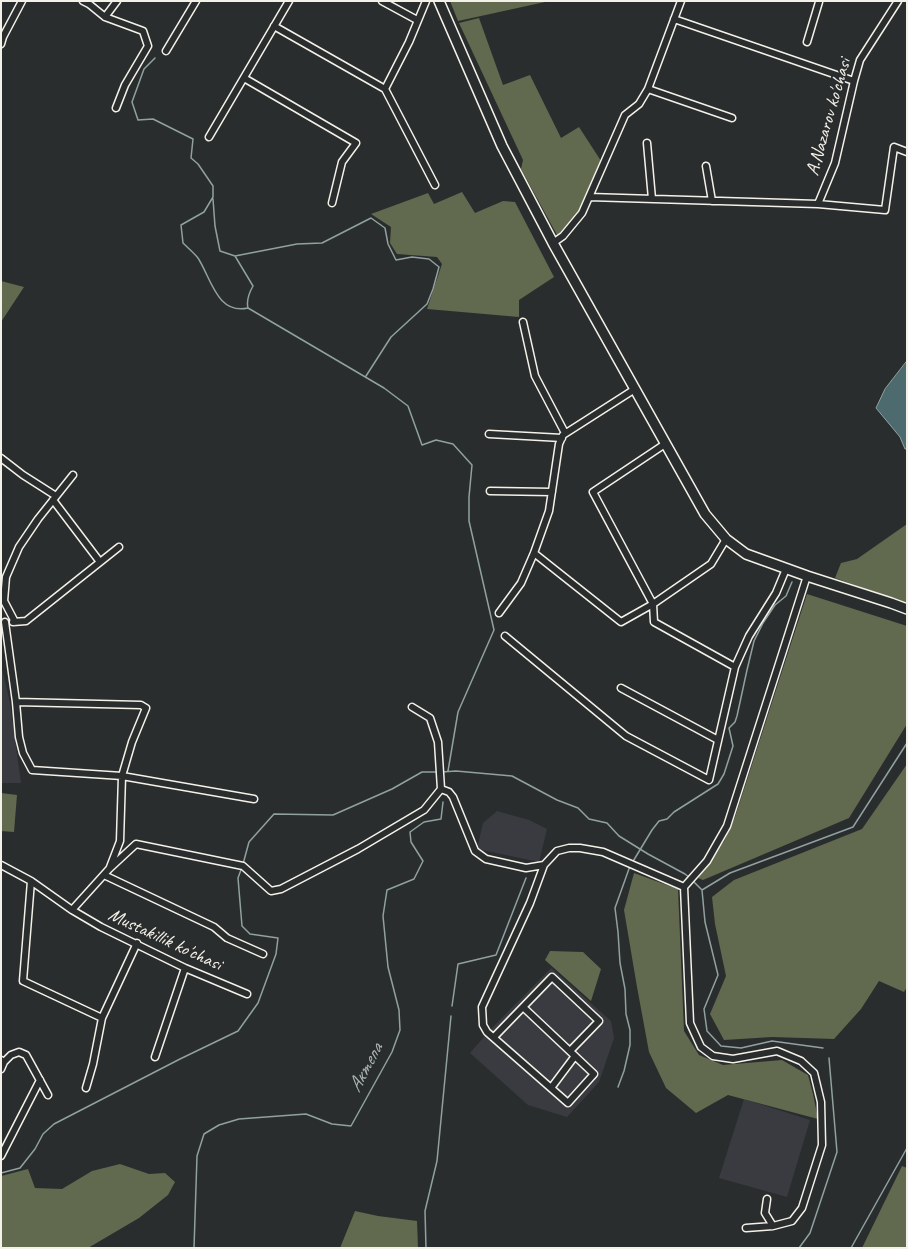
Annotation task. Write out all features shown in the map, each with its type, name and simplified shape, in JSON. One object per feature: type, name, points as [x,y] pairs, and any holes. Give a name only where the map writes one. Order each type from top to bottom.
[{"type":"main road","points":[[439,1],[502,146],[553,243],[705,514],[726,539],[746,554],[786,569],[907,609]]},
{"type":"street","points":[[1,44],[2,37],[22,1]]},
{"type":"street","points":[[83,1],[105,16],[143,31],[148,46],[125,85],[116,108]]},
{"type":"street","points":[[105,16],[117,1]]},
{"type":"street","points":[[166,51],[196,1]]},
{"type":"street","points":[[209,137],[289,1]]},
{"type":"street","points":[[382,1],[417,20]]},
{"type":"street","points":[[385,89],[409,42],[426,1]]},
{"type":"street","points":[[553,243],[563,236],[582,213],[625,115],[639,104],[648,89],[681,1]]},
{"type":"street","points":[[807,42],[818,1]]},
{"type":"street","name":"A.Nazarov ko'chasi","points":[[818,204],[835,163],[860,60],[898,1]]},
{"type":"street","points":[[674,20],[854,81]]},
{"type":"street","points":[[274,26],[385,89],[434,185]]},
{"type":"street","points":[[244,78],[356,143],[342,162],[332,204]]},
{"type":"street","points":[[648,89],[732,118]]},
{"type":"street","points":[[647,143],[652,200]]},
{"type":"street","points":[[589,197],[818,204],[885,210],[894,148],[907,152]]},
{"type":"street","points":[[706,166],[712,201]]},
{"type":"street","points":[[523,322],[535,376],[564,436]]},
{"type":"street","points":[[499,613],[521,583],[534,553],[549,511],[559,444],[564,436],[635,389]]},
{"type":"street","points":[[489,434],[564,436]]},
{"type":"street","points":[[666,444],[593,492],[653,604],[654,622],[735,666]]},
{"type":"street","points":[[1,458],[55,498],[100,562]]},
{"type":"street","points":[[15,622],[4,600],[6,577],[19,547],[38,519],[73,476]]},
{"type":"street","points":[[490,491],[552,492]]},
{"type":"street","points":[[534,553],[621,622],[653,604],[711,564],[726,539]]},
{"type":"street","points":[[119,547],[26,621],[3,622],[16,702],[19,737],[23,753],[32,770],[122,776],[254,799]]},
{"type":"street","points":[[505,636],[626,736],[709,780],[735,666],[749,636],[776,593],[786,569]]},
{"type":"street","points":[[746,1228],[773,1226],[792,1221],[802,1208],[822,1145],[821,1102],[814,1073],[801,1061],[777,1051],[734,1059],[714,1056],[701,1047],[690,1023],[684,887],[707,861],[727,826],[807,576]]},
{"type":"street","points":[[621,688],[718,740]]},
{"type":"street","points":[[16,702],[141,705],[146,708],[132,742],[122,776],[120,841],[109,869]]},
{"type":"street","points":[[412,707],[430,718],[438,742],[441,789],[450,792],[453,797],[475,851],[486,859],[526,868],[544,865]]},
{"type":"street","name":"Mustakillik ko'chasi","points":[[72,910],[109,869],[136,844],[243,866],[272,891],[281,889],[358,849],[424,810],[441,789]]},
{"type":"street","points":[[523,1007],[594,1074],[568,1103],[488,1032],[483,1025],[482,1007],[530,903],[544,865],[557,852],[569,848],[580,848],[602,852],[684,887]]},
{"type":"street","name":"Mustakillik ko'chasi","points":[[1,865],[31,881],[72,910],[101,927],[137,943],[184,968],[246,994]]},
{"type":"street","points":[[104,875],[214,927],[227,938],[263,954]]},
{"type":"street","points":[[31,881],[23,981],[102,1018]]},
{"type":"street","points":[[86,1088],[93,1064],[102,1018],[137,943]]},
{"type":"street","points":[[155,1057],[184,968]]},
{"type":"street","points":[[494,1037],[552,977],[599,1021],[570,1051]]},
{"type":"street","points":[[1,1069],[3,1061],[11,1055],[19,1052],[26,1055],[48,1095]]},
{"type":"street","points":[[551,1088],[575,1056]]},
{"type":"street","points":[[1,1156],[40,1080]]},
{"type":"street","points":[[767,1199],[765,1213],[773,1226]]},
{"type":"shaded area","points":[[1,664],[10,703],[21,783],[1,783]]},
{"type":"shaded area","points":[[497,811],[529,820],[547,829],[539,862],[477,849],[483,823]]},
{"type":"shaded area","points":[[551,968],[611,1021],[614,1038],[599,1082],[567,1117],[528,1105],[470,1053],[490,1030]]},
{"type":"shaded area","points":[[744,1099],[810,1120],[787,1197],[719,1178]]},
{"type":"green space","points":[[450,1],[546,1],[458,21]]},
{"type":"green space","points":[[479,18],[503,85],[530,75],[561,138],[579,127],[603,164],[577,213],[571,222],[557,235],[521,169],[523,160],[459,23]]},
{"type":"green space","points":[[462,192],[475,213],[503,201],[515,202],[554,277],[519,300],[519,317],[427,309],[442,264],[437,257],[397,254],[390,243],[391,227],[371,214],[428,193],[434,204]]},
{"type":"green space","points":[[1,281],[24,287],[1,322]]},
{"type":"green space","points":[[907,524],[907,604],[835,578],[841,563],[857,559]]},
{"type":"green space","points":[[807,594],[907,626],[907,724],[849,818],[703,880],[698,878],[724,841],[735,817]]},
{"type":"green space","points":[[907,764],[907,987],[904,992],[879,981],[861,1009],[834,1039],[772,1037],[724,1040],[710,1014],[726,976],[715,924],[712,897],[734,880],[862,829]]},
{"type":"green space","points":[[1,793],[17,795],[14,832],[1,831]]},
{"type":"green space","points":[[634,873],[678,889],[684,1031],[699,1055],[723,1065],[782,1060],[808,1075],[818,1119],[728,1095],[696,1113],[666,1088],[649,1052],[624,910]]},
{"type":"green space","points":[[550,951],[583,952],[601,969],[591,1001],[545,960]]},
{"type":"green space","points":[[120,1164],[149,1174],[165,1173],[175,1182],[168,1195],[139,1218],[88,1248],[1,1248],[1,1176],[28,1169],[35,1188],[62,1189],[92,1171]]},
{"type":"green space","points":[[902,1166],[907,1168],[907,1248],[862,1248]]},
{"type":"green space","points":[[355,1211],[378,1216],[417,1221],[418,1248],[340,1248]]},
{"type":"water","points":[[907,361],[907,449],[905,449],[900,437],[876,408],[885,389]]},
{"type":"waterway","points":[[155,58],[144,69],[132,102],[138,120],[153,119],[193,139],[191,158],[198,164],[213,186],[213,197],[204,212],[181,225],[183,243],[198,258],[216,293],[222,301],[237,309],[248,308],[384,388],[408,406],[422,445],[436,440],[453,444],[472,465],[469,497],[469,521],[494,630],[458,712],[448,771]]},
{"type":"waterway","points":[[213,199],[215,226],[220,251],[235,256],[297,244],[322,243],[371,218],[385,228],[388,244],[396,260],[412,257],[429,259],[439,267],[427,304],[391,337],[366,376]]},
{"type":"waterway","points":[[235,256],[253,286],[248,297],[248,308]]},
{"type":"waterway","points":[[632,863],[659,821],[667,819],[674,812],[718,784],[724,774],[733,746],[729,728],[735,722],[737,716],[754,641],[763,623],[775,605],[786,596],[792,582]]},
{"type":"waterway","points":[[823,1048],[772,1041],[741,1048],[721,1046],[707,1031],[704,1009],[718,975],[705,922],[702,890],[730,873],[853,827],[907,743]]},
{"type":"waterway","points":[[442,772],[456,771],[512,776],[557,800],[578,808],[589,819],[607,823],[619,836],[690,878]]},
{"type":"waterway","points":[[243,864],[249,842],[274,814],[333,815],[392,789],[422,772],[438,772]]},
{"type":"waterway","name":"Актепа","points":[[194,1248],[197,1156],[204,1134],[219,1125],[239,1119],[306,1114],[332,1124],[351,1126],[392,1052],[400,1030],[399,1010],[388,967],[383,916],[387,890],[414,879],[423,861],[411,842],[410,832],[424,822],[441,819],[443,802]]},
{"type":"waterway","points":[[618,1087],[624,1071],[630,1045],[630,1030],[626,1014],[625,989],[620,963],[615,908],[630,866]]},
{"type":"waterway","points":[[1,1173],[20,1168],[35,1149],[43,1134],[54,1124],[238,1031],[258,1003],[276,954],[278,938],[250,934],[242,926],[238,878],[242,867]]},
{"type":"waterway","points":[[452,1006],[458,964],[496,955],[526,878]]},
{"type":"waterway","points":[[693,881],[702,890]]},
{"type":"waterway","points":[[426,1248],[425,1211],[437,1161],[451,1016]]},
{"type":"waterway","points":[[799,1248],[810,1233],[837,1152],[829,1058]]},
{"type":"waterway","points":[[851,1248],[907,1148]]}]
